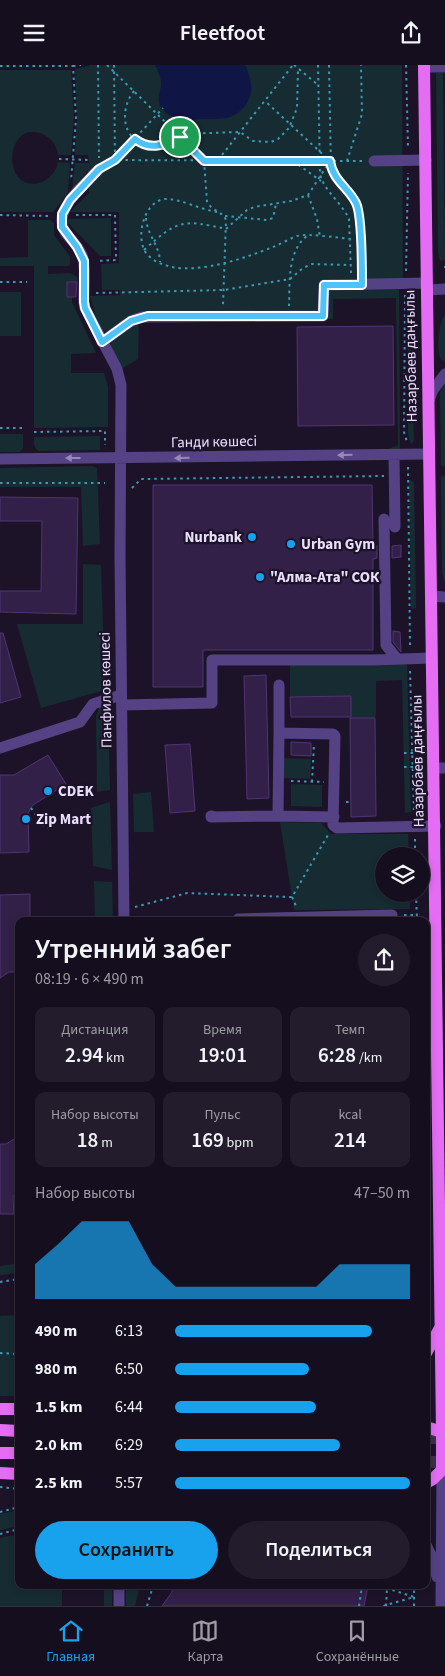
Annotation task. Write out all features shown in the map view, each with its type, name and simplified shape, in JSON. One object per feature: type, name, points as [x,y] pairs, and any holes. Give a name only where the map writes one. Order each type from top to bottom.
[{"type":"main road","name":"Назарбаев даңғылы","points":[[424,66],[432,658],[440,768],[436,826],[432,972],[441,991],[442,1196],[440,1328],[442,1470]]},
{"type":"main road","points":[[430,1346],[440,1328]]},
{"type":"main road","points":[[440,1328],[445,1357]]},
{"type":"main road","points":[[2,1409],[15,1411]]},
{"type":"main road","points":[[430,1428],[442,1432]]},
{"type":"main road","points":[[0,1430],[15,1431]]},
{"type":"main road","points":[[0,1453],[15,1453]]},
{"type":"main road","points":[[430,1481],[442,1470]]},
{"type":"main road","points":[[0,1473],[15,1474]]},
{"type":"street","points":[[424,66],[445,67]]},
{"type":"street","points":[[374,161],[426,160]]},
{"type":"street","points":[[70,200],[99,165]]},
{"type":"street","name":"Панфилов көшесі","points":[[70,200],[65,207],[61,221],[65,231],[84,261],[85,308],[120,377],[122,700],[129,879],[132,903],[126,917]]},
{"type":"street","points":[[102,342],[131,321],[142,317],[323,316],[324,285],[407,284],[445,289]]},
{"type":"street","points":[[428,401],[433,390],[445,375]]},
{"type":"street","name":"Ганди көшесі","points":[[0,459],[429,454]]},
{"type":"street","points":[[394,455],[395,527]]},
{"type":"street","points":[[384,519],[386,645],[397,659]]},
{"type":"street","points":[[431,597],[445,597]]},
{"type":"street","points":[[0,748],[80,722],[93,704],[122,700],[212,703],[212,660],[432,658]]},
{"type":"street","points":[[278,816],[279,685]]},
{"type":"street","points":[[279,733],[333,734],[335,736],[333,821],[337,828],[436,826]]},
{"type":"street","points":[[212,816],[278,816],[333,821]]},
{"type":"street","points":[[315,917],[392,915],[392,917]]},
{"type":"street","name":"Назарбаев даңғылы","points":[[441,1606],[442,1470]]},
{"type":"street","points":[[430,1553],[441,1591]]},
{"type":"street","points":[[441,1591],[445,1572]]},
{"type":"street","points":[[119,1589],[119,1606]]},
{"type":"path","points":[[0,66],[82,65]]},
{"type":"path","points":[[98,65],[99,165]]},
{"type":"path","points":[[107,65],[114,68],[134,91],[204,161],[207,202],[210,207],[225,216],[267,220],[273,218],[276,203]]},
{"type":"path","points":[[218,160],[294,65],[318,85]]},
{"type":"path","points":[[318,65],[321,181]]},
{"type":"path","points":[[329,65],[330,161],[334,177],[352,196],[359,210],[356,285]]},
{"type":"path","points":[[347,161],[362,114],[362,65]]},
{"type":"path","points":[[406,65],[408,161],[404,432],[408,445]]},
{"type":"path","points":[[70,200],[76,119],[74,66]]},
{"type":"path","points":[[114,68],[115,160]]},
{"type":"path","points":[[177,134],[240,132],[253,141],[271,142],[278,139],[290,125],[297,109],[298,69]]},
{"type":"path","points":[[134,91],[126,102],[124,117],[126,125],[135,139],[140,143],[156,147],[186,133]]},
{"type":"path","points":[[265,101],[330,161]]},
{"type":"path","points":[[99,165],[115,160],[163,108]]},
{"type":"path","points":[[59,159],[99,165],[115,160],[374,161]]},
{"type":"path","points":[[293,161],[321,181],[350,219],[351,265],[356,285]]},
{"type":"path","points":[[226,229],[254,207],[292,201],[308,195],[330,161]]},
{"type":"path","points":[[308,195],[317,219],[320,237]]},
{"type":"path","points":[[217,212],[166,199],[155,204],[146,215],[142,225],[141,235],[144,250],[150,257],[160,263],[190,268],[224,262],[274,247],[296,237],[307,235],[351,239]]},
{"type":"path","points":[[146,215],[146,225],[158,251],[160,263]]},
{"type":"path","points":[[223,316],[225,216]]},
{"type":"path","points":[[144,250],[164,232],[184,223],[203,223],[226,229]]},
{"type":"path","points":[[289,316],[290,279],[297,246],[307,235]]},
{"type":"path","points":[[84,293],[224,290],[290,279],[303,268],[312,264],[351,265]]},
{"type":"path","points":[[0,282],[27,282]]},
{"type":"path","points":[[0,428],[22,428]]},
{"type":"path","points":[[34,432],[105,431],[105,449]]},
{"type":"path","points":[[132,489],[141,479],[394,476],[407,470],[408,467]]},
{"type":"path","points":[[0,483],[105,483]]},
{"type":"path","points":[[312,782],[314,733]]},
{"type":"path","points":[[404,753],[413,753]]},
{"type":"path","points":[[404,767],[413,767]]},
{"type":"path","points":[[279,781],[334,782]]},
{"type":"path","points":[[31,808],[43,825],[53,830]]},
{"type":"path","points":[[132,903],[187,893],[292,897],[333,821]]},
{"type":"path","points":[[416,902],[417,917]]},
{"type":"path","points":[[0,1282],[15,1280]]},
{"type":"path","points":[[0,1353],[15,1354]]},
{"type":"path","points":[[0,1487],[15,1489]]},
{"type":"path","points":[[0,1512],[15,1508]]},
{"type":"path","points":[[0,1534],[15,1530]]},
{"type":"path","points":[[147,1606],[152,1589]]},
{"type":"path","points":[[359,1606],[362,1589]]},
{"type":"path","points":[[387,1589],[385,1605],[414,1597]]},
{"type":"path","points":[[390,1589],[414,1597]]},
{"type":"path","points":[[414,1589],[414,1606]]},
{"type":"green space","points":[[89,65],[402,65],[403,280],[399,289],[400,450],[386,450],[398,445],[396,298],[333,299],[333,319],[148,322],[148,313],[108,332],[101,331],[90,296],[120,295],[119,290],[102,290],[101,264],[119,263],[119,212],[70,212],[89,193],[88,170],[72,189],[75,163],[89,163],[88,155],[75,155],[77,118],[75,69]]},
{"type":"green space","points":[[0,70],[71,70],[74,118],[71,155],[58,155],[56,147],[51,140],[34,132],[25,134],[18,140],[12,159],[14,169],[19,178],[33,184],[43,182],[51,176],[58,162],[70,163],[68,193],[53,212],[0,211]]},
{"type":"green space","points":[[436,73],[443,73],[445,260],[440,261],[438,252]]},
{"type":"green space","points":[[111,218],[111,256],[100,256],[68,223],[67,219]]},
{"type":"green space","points":[[28,220],[50,220],[54,223],[54,235],[70,257],[70,264],[68,266],[48,266],[48,274],[70,273],[77,277],[78,282],[67,282],[67,296],[72,297],[72,302],[96,353],[71,354],[71,373],[104,373],[108,387],[108,427],[34,428],[34,266],[0,266],[0,258],[28,257]]},
{"type":"green space","points":[[0,292],[21,292],[21,336],[0,336]]},
{"type":"green space","points":[[445,315],[445,361],[441,360],[439,356],[438,343],[439,330]]},
{"type":"green space","points":[[139,322],[138,359],[123,368],[110,349],[112,339]]},
{"type":"green space","points":[[411,346],[414,441],[411,444],[408,434],[408,347]]},
{"type":"green space","points":[[445,383],[445,466],[441,466],[440,394]]},
{"type":"green space","points":[[0,434],[23,434],[23,448],[20,452],[0,452]]},
{"type":"green space","points":[[100,436],[100,450],[39,451],[34,443],[34,437]]},
{"type":"green space","points":[[92,466],[97,468],[100,544],[83,546],[81,487],[0,487],[0,468]]},
{"type":"green space","points":[[441,476],[445,476],[445,584],[442,572]]},
{"type":"green space","points":[[409,480],[414,482],[416,608],[411,609]]},
{"type":"green space","points":[[83,564],[101,565],[105,690],[41,708],[17,624],[83,624]]},
{"type":"green space","points":[[407,663],[411,812],[405,813],[402,680],[376,681],[375,718],[351,718],[351,696],[290,697],[290,665]]},
{"type":"green space","points":[[108,704],[110,790],[97,792],[96,716],[100,706]]},
{"type":"green space","points":[[282,758],[311,759],[310,779],[281,778]]},
{"type":"green space","points":[[291,784],[322,785],[322,807],[291,806]]},
{"type":"green space","points":[[151,792],[154,832],[134,832],[133,794]]},
{"type":"green space","points":[[110,802],[112,870],[93,866],[91,808]]},
{"type":"green space","points":[[280,822],[321,823],[331,834],[408,834],[409,847],[375,847],[375,902],[410,902],[410,909],[294,910]]},
{"type":"green space","points":[[94,881],[112,882],[113,917],[95,917]]},
{"type":"green space","points":[[15,1264],[15,1273],[0,1275],[0,1266]]},
{"type":"green space","points":[[15,1315],[15,1396],[0,1396],[0,1316]]},
{"type":"green space","points":[[15,1511],[15,1527],[0,1530],[0,1514]]},
{"type":"green space","points":[[15,1535],[15,1589],[62,1589],[62,1606],[0,1606],[0,1538]]},
{"type":"green space","points":[[104,1589],[112,1589],[112,1606],[104,1606]]},
{"type":"green space","points":[[126,1589],[139,1589],[135,1606],[126,1606]]},
{"type":"shaded area","points":[[155,65],[244,65],[251,82],[250,96],[245,106],[229,117],[188,120],[173,117],[165,112],[160,105],[161,81]]},
{"type":"building","points":[[67,282],[77,282],[76,297],[67,297]]},
{"type":"building","points":[[393,326],[394,425],[298,426],[297,327]]},
{"type":"building","points":[[153,485],[372,485],[373,546],[377,546],[377,558],[373,559],[373,650],[203,650],[203,687],[153,687]]},
{"type":"building","points":[[0,497],[78,498],[76,614],[0,612],[0,591],[41,591],[42,521],[0,521]]},
{"type":"building","points":[[401,545],[401,557],[392,558],[392,546]]},
{"type":"building","points":[[393,631],[400,632],[401,652],[393,642]]},
{"type":"building","points":[[0,633],[3,633],[21,697],[0,703]]},
{"type":"building","points":[[266,675],[269,798],[247,799],[244,676]]},
{"type":"building","points":[[351,696],[351,717],[291,717],[290,697]]},
{"type":"building","points":[[350,718],[375,718],[376,816],[351,817]]},
{"type":"building","points":[[291,742],[311,743],[311,756],[291,755]]},
{"type":"building","points":[[190,744],[195,811],[170,813],[165,745]]},
{"type":"building","points":[[48,755],[66,784],[33,805],[28,813],[29,852],[0,853],[0,775],[14,775]]},
{"type":"building","points":[[30,894],[30,917],[15,917],[15,972],[9,972],[0,978],[0,895]]},
{"type":"building","points":[[15,1138],[14,1214],[0,1214],[0,1144],[6,1144]]},
{"type":"building","points":[[172,1589],[367,1589],[364,1606],[162,1606],[172,1592]]},
{"type":"tunnel","points":[[430,1438],[445,1438]]},
{"type":"tunnel","points":[[430,1462],[445,1462]]},
{"type":"place","name":"Nurbank","points":[[252,537]]},
{"type":"place","name":"Urban Gym","points":[[291,544]]},
{"type":"place","name":"\"Алма-Ата\" СОК","points":[[260,577]]},
{"type":"place","name":"CDEK","points":[[48,791]]},
{"type":"place","name":"Zip Mart","points":[[26,819]]},
{"type":"route","points":[[180,137],[204,161],[330,161],[334,177],[352,196],[359,210],[362,285],[324,285],[323,316],[148,316],[131,321],[102,342],[85,308],[84,261],[77,247],[62,227],[62,214],[70,200],[99,169],[115,160],[135,139],[140,143],[156,147],[180,137]]}]
